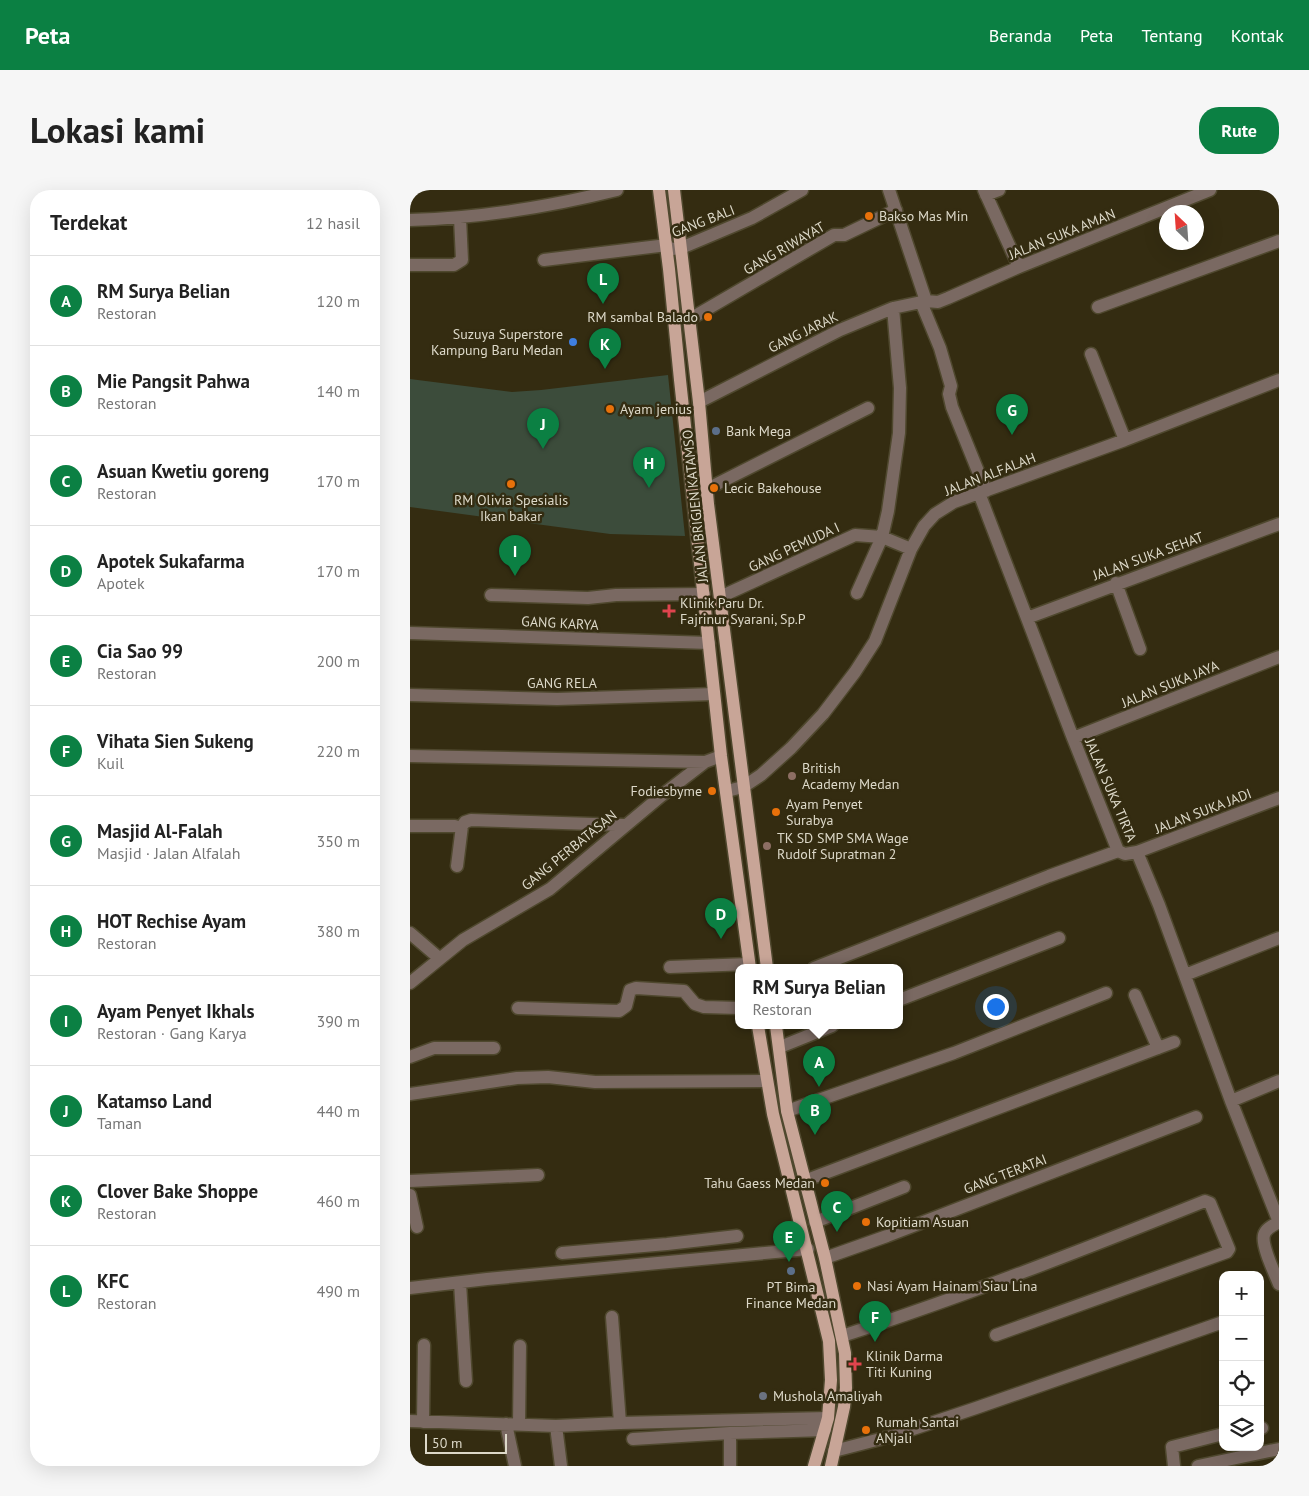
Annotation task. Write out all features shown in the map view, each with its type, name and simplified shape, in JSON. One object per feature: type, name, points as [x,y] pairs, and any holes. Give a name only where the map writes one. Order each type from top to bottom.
[{"type":"main road","name":"JALAN BRIGJEN KATAMSO","points":[[659,190],[671,282],[721,756],[749,964]]},
{"type":"main road","name":"JALAN BRIGJEN KATAMSO","points":[[674,190],[690,319],[707,489],[766,964]]},
{"type":"main road","points":[[671,282],[685,282]]},
{"type":"main road","points":[[758,1029],[766,1081],[829,1341],[831,1380],[826,1424],[814,1466]]},
{"type":"main road","points":[[777,1029],[787,1111],[825,1258],[845,1353],[846,1388],[840,1428],[831,1466]]},
{"type":"main road","points":[[786,1165],[799,1161]]},
{"type":"street","points":[[410,220],[460,218],[545,205],[617,190]]},
{"type":"street","name":"GANG BALI","points":[[544,260],[667,247],[681,248],[752,218],[802,190]]},
{"type":"street","name":"JALAN SUKA TIRTA","points":[[889,190],[951,386],[949,399],[1027,618],[1118,852],[1125,854],[1137,852],[1279,1222]]},
{"type":"street","points":[[999,190],[985,193],[1019,267]]},
{"type":"street","name":"JALAN SUKA AMAN","points":[[923,302],[938,302],[1019,267],[1210,190]]},
{"type":"street","name":"GANG RIWAYAT","points":[[690,319],[834,235],[844,235],[896,210]]},
{"type":"street","points":[[410,266],[454,265],[459,263],[462,260],[460,218]]},
{"type":"street","points":[[1098,308],[1279,241]]},
{"type":"street","name":"GANG JARAK","points":[[699,402],[840,330],[893,308],[923,302]]},
{"type":"street","points":[[857,593],[882,536],[888,511],[899,433],[900,388],[893,308]]},
{"type":"street","points":[[1091,354],[1125,440]]},
{"type":"street","name":"JALAN ALFALAH","points":[[726,791],[743,786],[762,776],[792,748],[823,714],[855,672],[875,640],[911,549],[924,526],[934,514],[954,502],[1125,440],[1279,380]]},
{"type":"street","points":[[707,489],[868,408]]},
{"type":"street","name":"JALAN SUKA SEHAT","points":[[1027,618],[1116,583],[1279,524]]},
{"type":"street","name":"GANG PEMUDA I","points":[[720,597],[853,536],[882,536],[911,549]]},
{"type":"street","points":[[1116,583],[1140,648]]},
{"type":"street","points":[[492,595],[588,598],[616,595],[704,594]]},
{"type":"street","name":"GANG KARYA","points":[[410,633],[708,643]]},
{"type":"street","name":"JALAN SUKA JAYA","points":[[1073,738],[1279,657]]},
{"type":"street","name":"GANG RELA","points":[[410,695],[557,699],[714,694]]},
{"type":"street","points":[[410,756],[705,762]]},
{"type":"street","name":"GANG PERBATASAN","points":[[410,983],[463,940],[550,889],[624,825],[705,762],[721,756]]},
{"type":"street","name":"JALAN SUKA JADI","points":[[1137,852],[1279,798]]},
{"type":"street","points":[[458,866],[462,826],[465,822],[471,820],[624,825]]},
{"type":"street","points":[[410,826],[455,826]]},
{"type":"street","points":[[824,964],[1049,876],[1118,852]]},
{"type":"street","points":[[410,933],[439,958]]},
{"type":"street","points":[[903,998],[1059,938]]},
{"type":"street","points":[[1185,975],[1279,938]]},
{"type":"street","points":[[670,967],[735,966]]},
{"type":"street","points":[[518,1008],[619,1011],[626,1006],[630,990],[636,988],[684,991],[694,1004],[735,1008]]},
{"type":"street","points":[[787,1111],[954,1052],[1106,993]]},
{"type":"street","points":[[1135,995],[1158,1048]]},
{"type":"street","points":[[780,1047],[825,1029]]},
{"type":"street","points":[[804,1181],[1174,1042]]},
{"type":"street","points":[[410,1057],[434,1048],[494,1048]]},
{"type":"street","points":[[410,1094],[525,1078],[548,1077],[595,1082],[766,1081]]},
{"type":"street","points":[[1231,1101],[1279,1081]]},
{"type":"street","name":"GANG TERATAI","points":[[825,1258],[1196,1117]]},
{"type":"street","points":[[410,1181],[538,1175]]},
{"type":"street","points":[[815,1222],[904,1187]]},
{"type":"street","points":[[410,1195],[417,1226]]},
{"type":"street","points":[[842,1336],[897,1318],[1205,1201],[1210,1203],[1229,1249],[1227,1252],[996,1335]]},
{"type":"street","points":[[1279,1222],[1267,1229],[1264,1235],[1264,1244],[1279,1284]]},
{"type":"street","points":[[562,1252],[667,1244],[737,1236]]},
{"type":"street","points":[[667,1244],[669,1262]]},
{"type":"street","points":[[410,1288],[808,1249]]},
{"type":"street","points":[[460,1283],[466,1381]]},
{"type":"street","points":[[612,1317],[620,1422]]},
{"type":"street","points":[[834,1451],[892,1436],[1219,1323]]},
{"type":"street","points":[[424,1345],[416,1422],[556,1426],[620,1422],[826,1424]]},
{"type":"street","points":[[515,1466],[513,1424],[520,1346]]},
{"type":"street","points":[[633,1439],[826,1424]]},
{"type":"street","points":[[556,1426],[561,1466]]},
{"type":"street","points":[[730,1432],[730,1466]]},
{"type":"street","points":[[1174,1466],[1172,1447],[1219,1435]]},
{"type":"street","points":[[1198,1466],[1279,1449]]},
{"type":"green space","points":[[668,375],[685,536],[610,534],[410,507],[410,379],[512,392]]},
{"type":"place","name":"Bakso Mas Min","points":[[869,216]]},
{"type":"place","name":"KFC","points":[[603,304]]},
{"type":"place","name":"RM sambal Balado","points":[[708,317]]},
{"type":"place","name":"Suzuya Superstore Kampung Baru Medan","points":[[573,342]]},
{"type":"place","name":"Clover Bake Shoppe","points":[[605,369]]},
{"type":"place","name":"Ayam jenius","points":[[610,409]]},
{"type":"place","name":"Bank Mega","points":[[716,431]]},
{"type":"place","name":"Masjid Al-Falah","points":[[1012,435]]},
{"type":"place","name":"Katamso Land","points":[[543,449]]},
{"type":"place","name":"RM Olivia Spesialis Ikan bakar","points":[[511,484]]},
{"type":"place","name":"HOT Rechise Ayam","points":[[649,488]]},
{"type":"place","name":"Lecic Bakehouse","points":[[714,488]]},
{"type":"place","name":"Ayam Penyet Ikhals","points":[[515,576]]},
{"type":"place","name":"Klinik Paru Dr. Fajrinur Syarani, Sp.P","points":[[669,611]]},
{"type":"place","name":"British Academy Medan","points":[[792,776]]},
{"type":"place","name":"Fodiesbyme","points":[[712,791]]},
{"type":"place","name":"Ayam Penyet Surabya","points":[[776,812]]},
{"type":"place","name":"TK SD SMP SMA Wage Rudolf Supratman 2","points":[[767,846]]},
{"type":"place","name":"Apotek Sukafarma","points":[[721,939]]},
{"type":"place","name":"RM Surya Belian","points":[[819,1087]]},
{"type":"place","name":"Mie Pangsit Pahwa","points":[[815,1135]]},
{"type":"place","name":"Tahu Gaess Medan","points":[[825,1183]]},
{"type":"place","name":"Kopitiam Asuan","points":[[866,1222]]},
{"type":"place","name":"Asuan Kwetiu goreng","points":[[837,1232]]},
{"type":"place","name":"Cia Sao 99","points":[[789,1262]]},
{"type":"place","name":"PT Bima Finance Medan","points":[[791,1271]]},
{"type":"place","name":"Nasi Ayam Hainam Siau Lina","points":[[857,1286]]},
{"type":"place","name":"Vihata Sien Sukeng","points":[[875,1342]]},
{"type":"place","name":"Klinik Darma Titi Kuning","points":[[855,1364]]},
{"type":"place","name":"Mushola Amaliyah","points":[[763,1396]]},
{"type":"place","name":"Rumah Santai ANjali","points":[[866,1430]]}]
